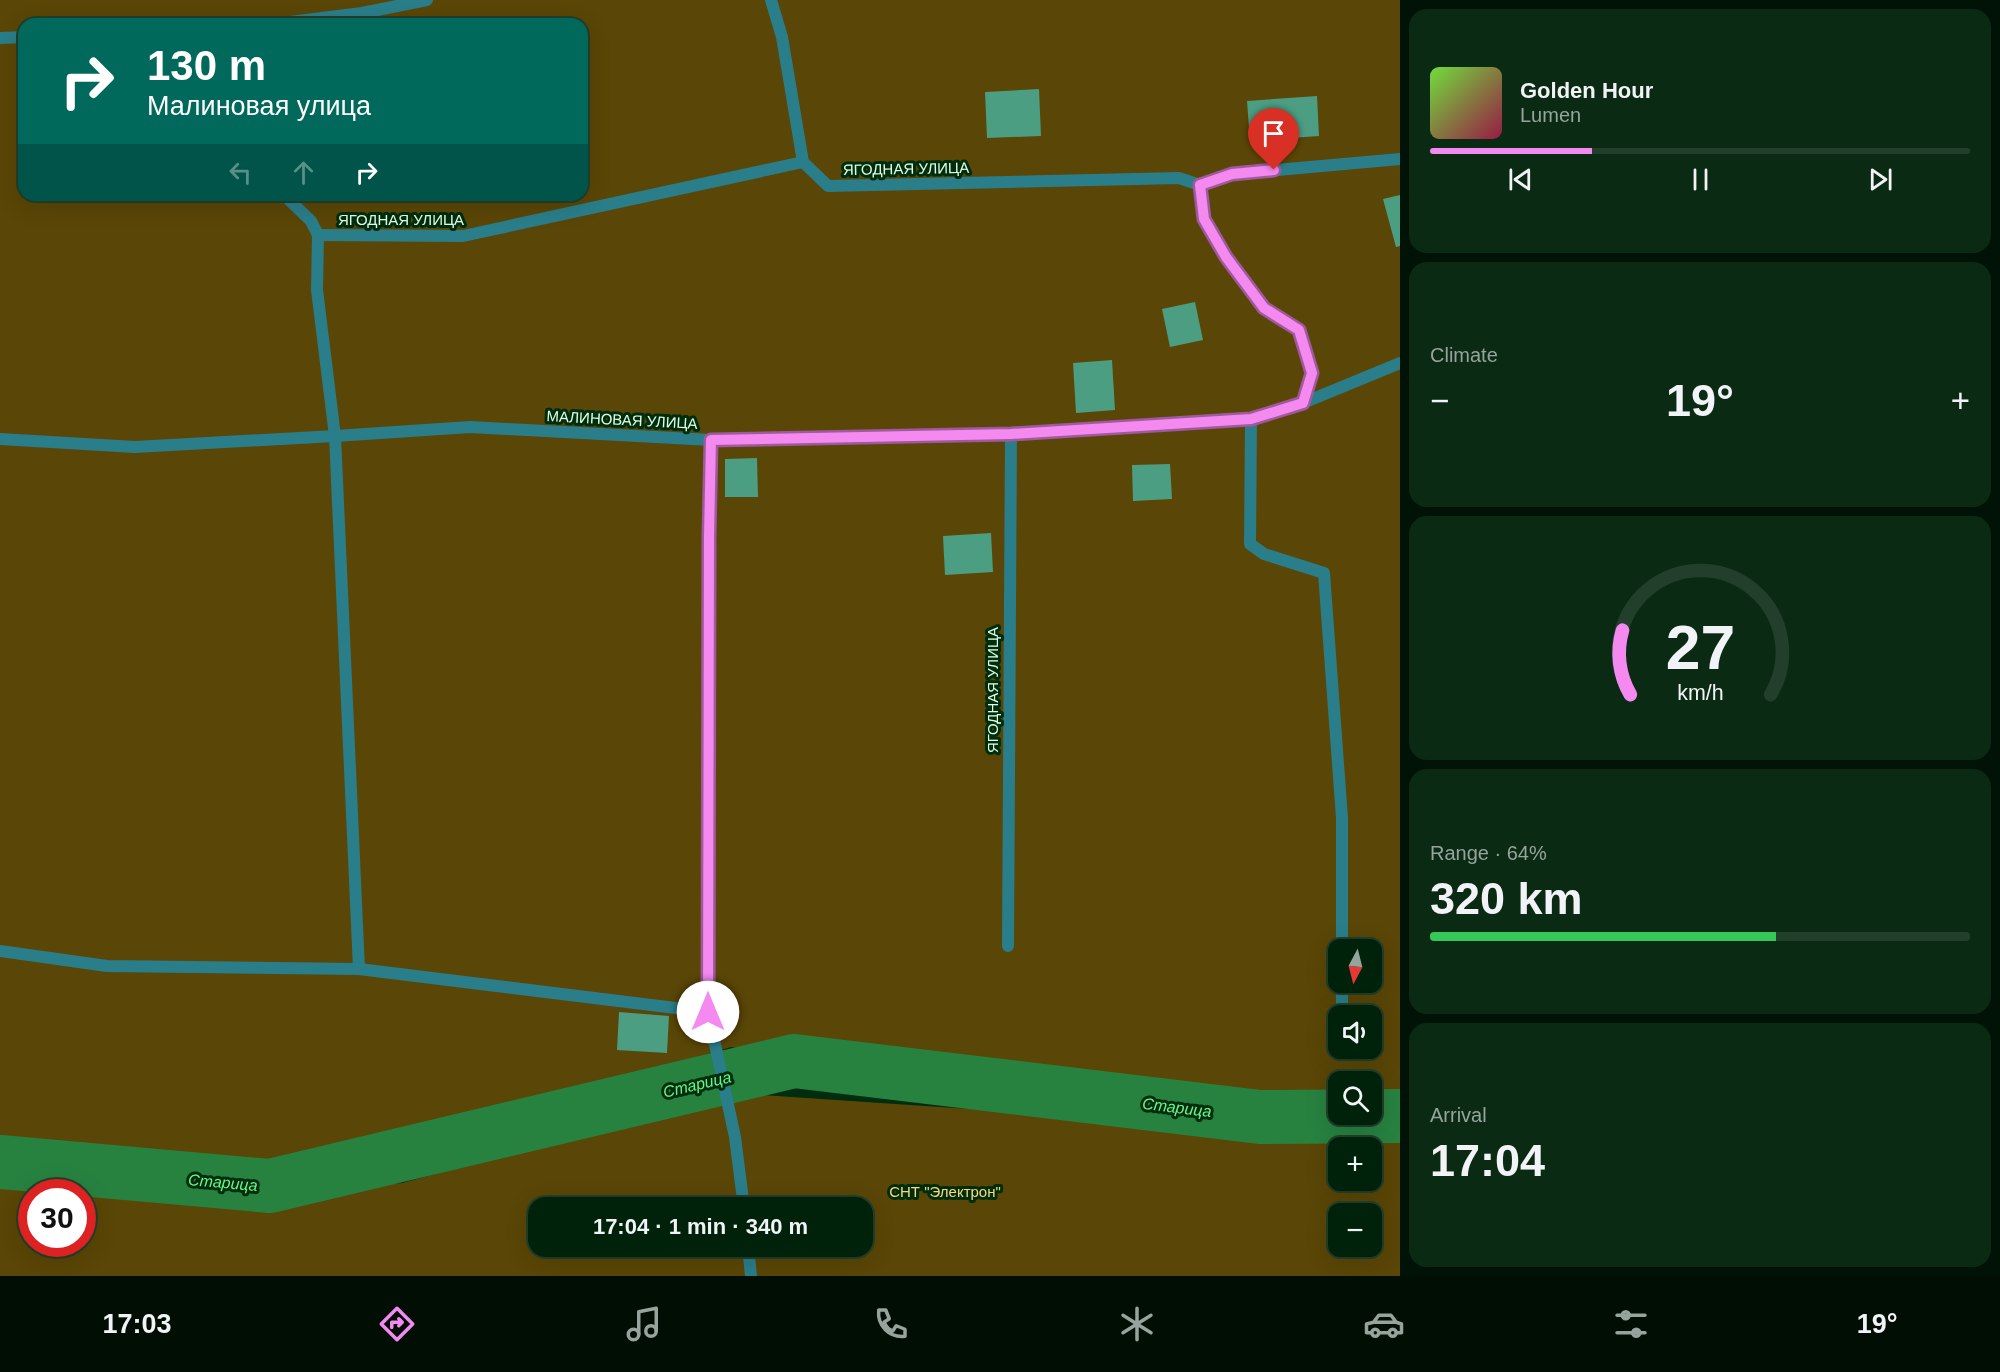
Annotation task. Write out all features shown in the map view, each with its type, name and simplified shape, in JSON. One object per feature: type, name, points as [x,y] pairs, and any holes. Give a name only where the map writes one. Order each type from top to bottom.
[{"type":"street","points":[[322,18],[362,13],[427,0]]},
{"type":"street","points":[[771,0],[782,37],[802,162]]},
{"type":"street","points":[[0,38],[18,37]]},
{"type":"street","points":[[1303,403],[1312,373],[1299,330],[1264,308],[1226,257],[1204,219],[1200,185],[1232,174],[1400,159]]},
{"type":"street","name":"ЯГОДНАЯ УЛИЦА","points":[[318,235],[463,236],[802,162],[828,186],[1179,178],[1200,185]]},
{"type":"street","points":[[290,201],[310,221],[318,235],[317,290],[335,436],[359,969]]},
{"type":"street","name":"МАЛИНОВАЯ УЛИЦА","points":[[0,439],[135,447],[470,428],[711,440],[1011,434],[1251,419],[1303,403],[1400,363]]},
{"type":"street","points":[[1251,419],[1250,543],[1264,554],[1324,573],[1342,818],[1342,939]]},
{"type":"street","name":"ЯГОДНАЯ УЛИЦА","points":[[1008,946],[1011,434]]},
{"type":"street","points":[[711,440],[708,1012],[735,1137],[743,1197]]},
{"type":"street","points":[[0,951],[107,966],[359,969],[708,1012]]},
{"type":"street","points":[[749,1257],[752,1276]]},
{"type":"green space","points":[[0,0],[1400,0],[1400,1112],[1382,1110],[1382,1071],[1328,1071],[1328,1105],[731,1047],[296,1180],[0,1144]]},
{"type":"green space","name":"СНТ \"Электрон\"","points":[[734,1093],[1400,1138],[1400,1276],[0,1276],[0,1167],[258,1198],[402,1183]]},
{"type":"building","points":[[1039,89],[1041,136],[987,138],[985,92]]},
{"type":"building","points":[[1317,96],[1319,136],[1250,141],[1247,101]]},
{"type":"building","points":[[1400,195],[1400,246],[1396,247],[1383,199]]},
{"type":"building","points":[[1195,302],[1203,340],[1170,347],[1162,309]]},
{"type":"building","points":[[1112,360],[1115,410],[1076,413],[1073,363]]},
{"type":"building","points":[[757,458],[758,497],[725,497],[725,459]]},
{"type":"building","points":[[1170,464],[1172,499],[1133,501],[1132,465]]},
{"type":"building","points":[[991,533],[993,572],[945,575],[943,536]]},
{"type":"building","points":[[619,1012],[669,1016],[667,1053],[617,1050]]},
{"type":"waterway","name":"Старица","points":[[0,1162],[270,1186],[794,1061],[1260,1117],[1400,1116]]},
{"type":"route","points":[[708,1012],[711,440],[1011,434],[1251,419],[1303,403],[1312,373],[1299,330],[1264,308],[1226,257],[1204,219],[1200,185],[1232,174],[1274,170]]}]
